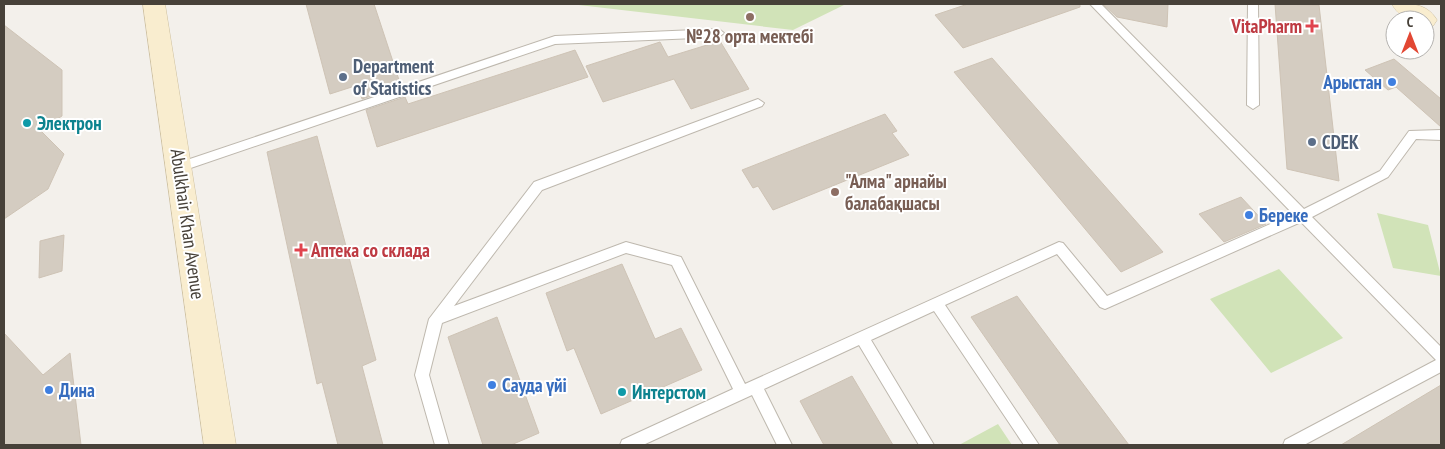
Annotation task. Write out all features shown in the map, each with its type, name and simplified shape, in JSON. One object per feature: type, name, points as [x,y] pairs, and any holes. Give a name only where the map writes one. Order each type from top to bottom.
[{"type":"street","name":"Abulkhair Khan Avenue","points":[[154,4],[220,445]]},
{"type":"lane","points":[[1095,4],[1441,356]]},
{"type":"lane","points":[[1252,4],[1253,105]]},
{"type":"lane","points":[[179,167],[555,40],[719,33]]},
{"type":"lane","points":[[442,445],[422,375],[436,319],[538,186],[758,103]]},
{"type":"lane","points":[[627,445],[1058,247],[1105,303],[1302,216],[1384,174],[1413,134],[1441,135]]},
{"type":"lane","points":[[436,319],[626,247],[676,261],[749,389],[786,445]]},
{"type":"lane","points":[[936,303],[1032,445]]},
{"type":"lane","points":[[862,337],[927,445]]},
{"type":"lane","points":[[1290,445],[1441,365]]},
{"type":"green space","name":"№28 орта мектебі","points":[[570,4],[846,4],[793,30]]},
{"type":"green space","points":[[1377,213],[1428,225],[1441,276],[1393,268]]},
{"type":"green space","points":[[1279,269],[1343,338],[1271,373],[1210,299]]},
{"type":"green space","points":[[998,424],[1012,445],[959,445]]},
{"type":"building","points":[[306,4],[374,4],[401,86],[362,99],[358,85],[330,94]]},
{"type":"building","points":[[968,4],[1080,4],[1080,7],[963,48],[935,15]]},
{"type":"building","points":[[1103,4],[1168,4],[1167,27],[1117,17]]},
{"type":"building","points":[[1275,4],[1319,5],[1339,181],[1287,169]]},
{"type":"building","name":"Электрон","points":[[4,25],[62,70],[62,116],[40,130],[64,154],[48,189],[4,219]]},
{"type":"building","points":[[720,41],[749,89],[691,109],[674,79],[603,102],[586,66],[660,42],[668,57]]},
{"type":"building","points":[[575,50],[588,77],[377,147],[366,110],[405,97],[408,104]]},
{"type":"building","points":[[992,58],[1163,252],[1121,272],[954,72]]},
{"type":"building","points":[[1395,60],[1441,99],[1441,127],[1396,87],[1388,90],[1365,70]]},
{"type":"building","points":[[885,114],[897,131],[892,133],[909,155],[773,210],[758,186],[753,188],[742,170]]},
{"type":"building","points":[[317,136],[376,360],[362,366],[383,445],[338,445],[322,382],[317,384],[267,152]]},
{"type":"building","points":[[1241,197],[1266,224],[1224,242],[1199,214]]},
{"type":"building","points":[[64,235],[62,271],[39,278],[40,241]]},
{"type":"building","points":[[622,264],[655,339],[681,328],[702,370],[601,414],[574,348],[567,351],[546,293]]},
{"type":"building","points":[[1017,296],[1129,445],[1060,445],[971,317]]},
{"type":"building","name":"Сауда үйі","points":[[497,317],[539,433],[511,445],[483,445],[448,337]]},
{"type":"building","name":"Дина","points":[[4,333],[43,375],[70,353],[81,445],[4,445]]},
{"type":"building","points":[[852,376],[893,445],[824,445],[800,401]]},
{"type":"building","points":[[1441,385],[1441,445],[1341,445]]},
{"type":"place","name":"№28 орта мектебі","points":[[750,17]]},
{"type":"place","name":"VitaPharm","points":[[1312,26]]},
{"type":"place","name":"Department of Statistics","points":[[343,77]]},
{"type":"place","name":"Арыстан","points":[[1392,82]]},
{"type":"place","name":"Электрон","points":[[27,123]]},
{"type":"place","name":"CDEK","points":[[1312,142]]},
{"type":"place","name":"\"Алма\" арнайы балабақшасы","points":[[835,192]]},
{"type":"place","name":"Береке","points":[[1249,215]]},
{"type":"place","name":"Аптека со склада","points":[[301,250]]},
{"type":"place","name":"Сауда үйі","points":[[492,385]]},
{"type":"place","name":"Дина","points":[[49,390]]},
{"type":"place","name":"Интерстом","points":[[622,392]]}]
